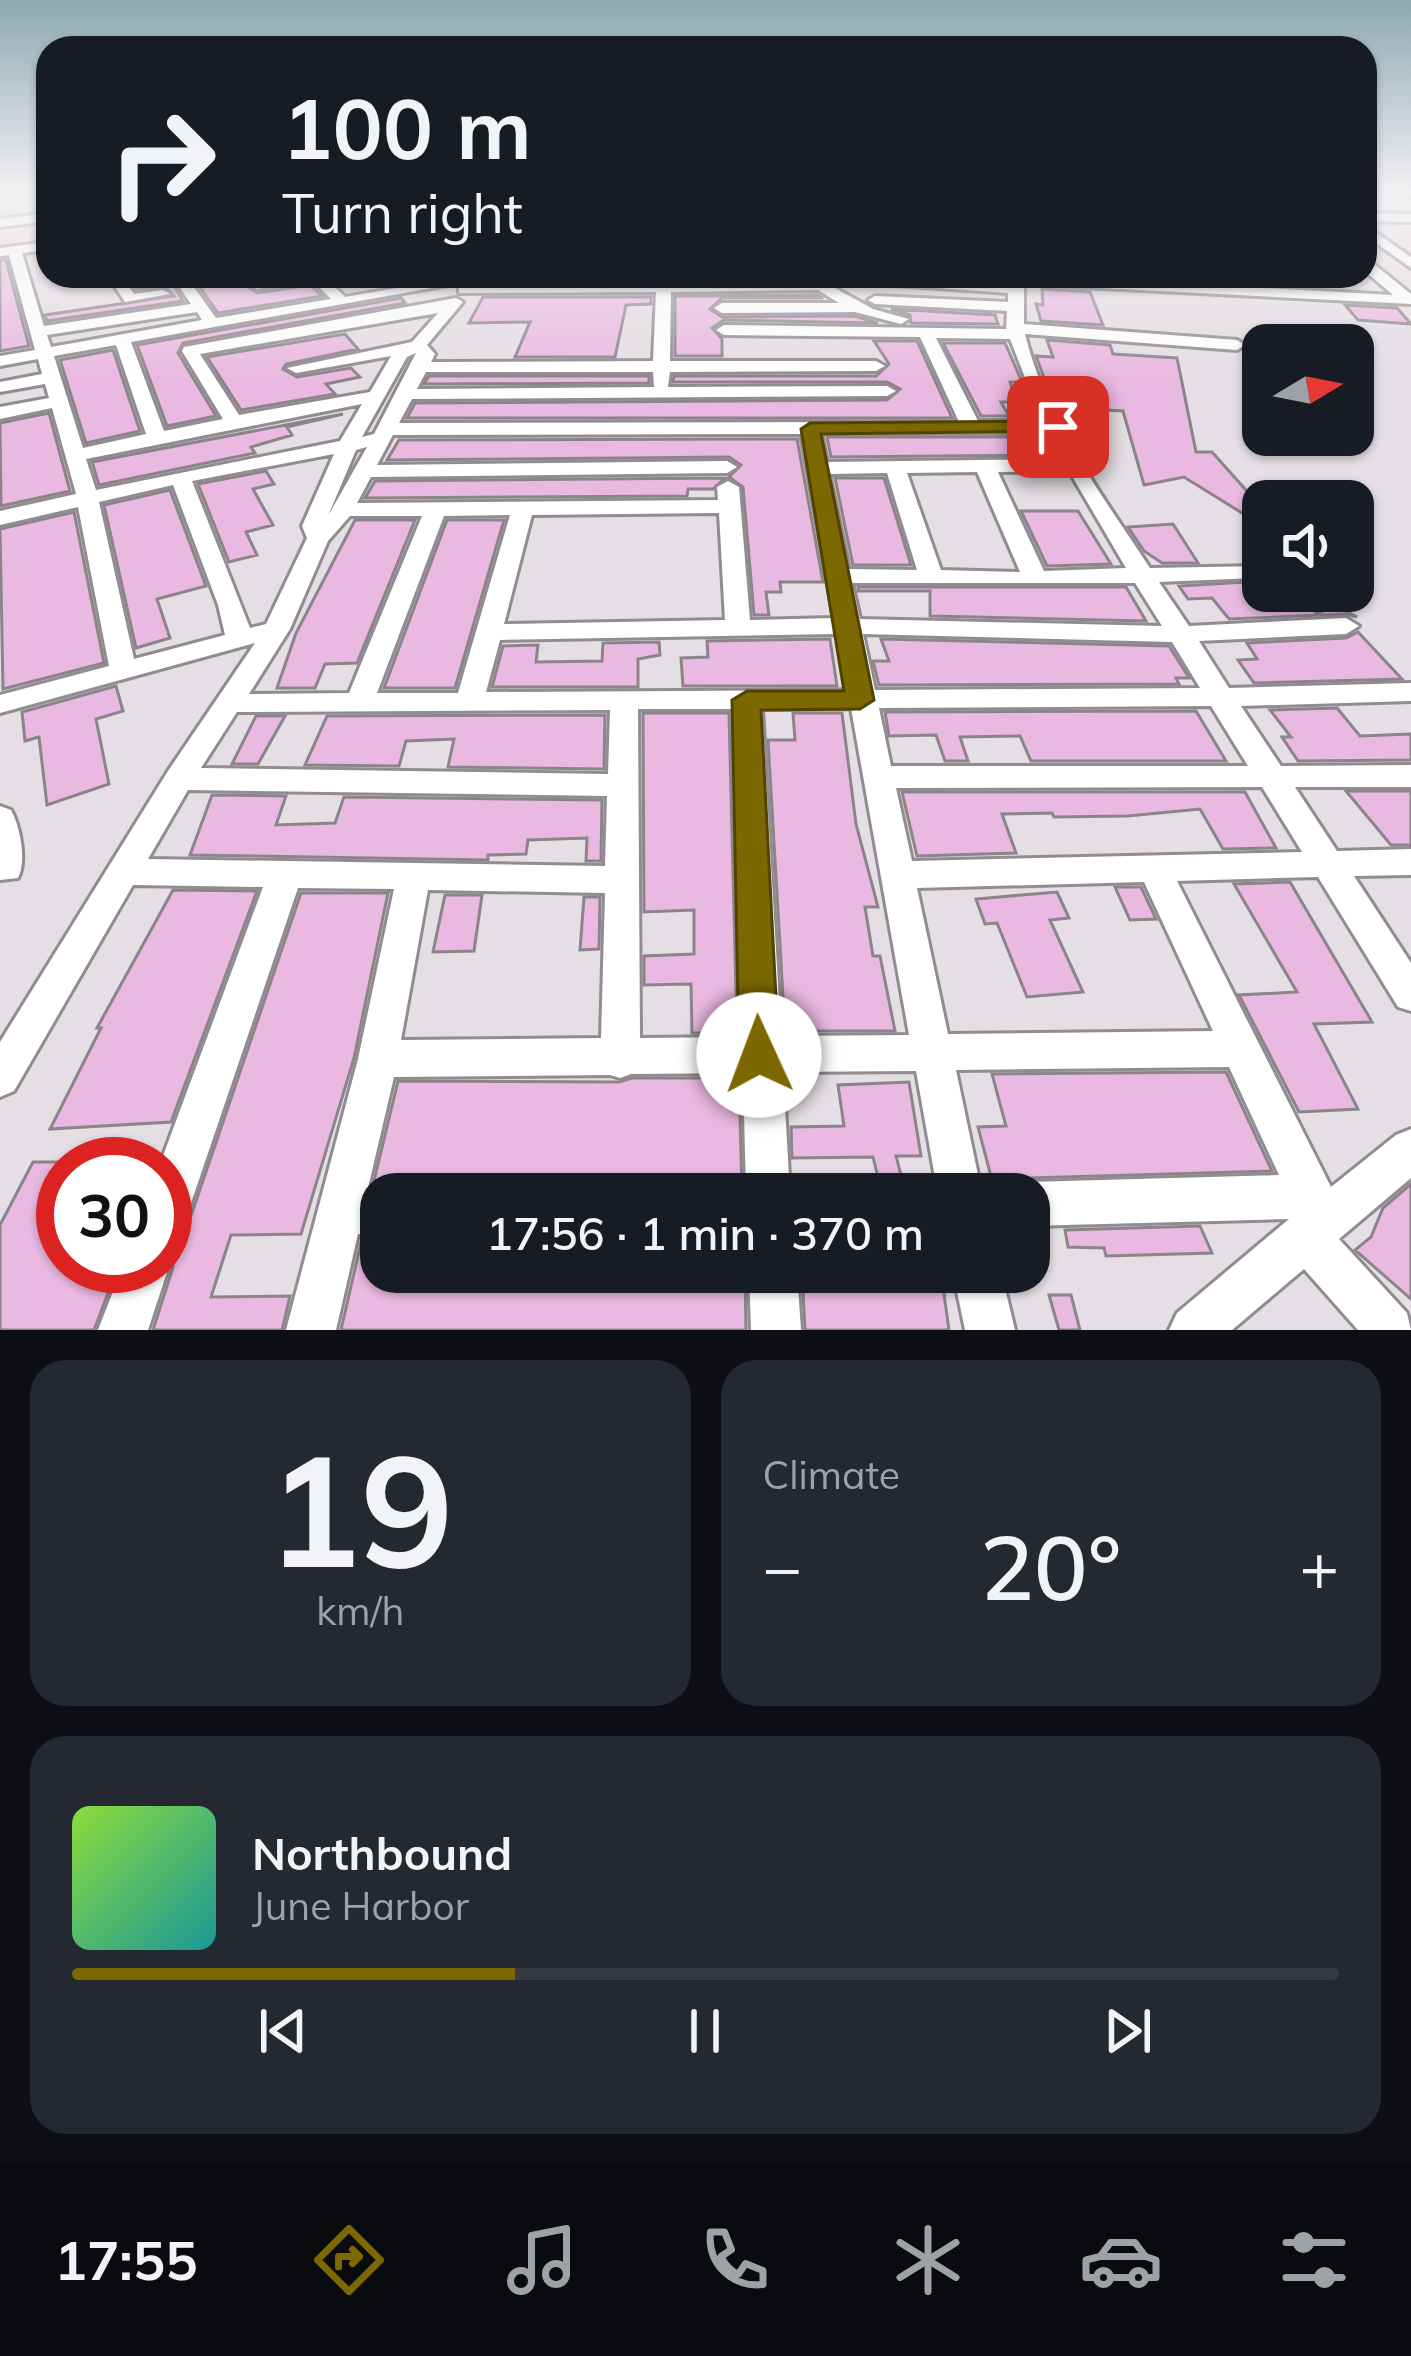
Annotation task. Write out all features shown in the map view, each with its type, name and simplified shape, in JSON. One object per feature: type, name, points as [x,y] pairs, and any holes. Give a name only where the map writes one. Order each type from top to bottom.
[{"type":"street","points":[[1377,255],[1407,258]]},
{"type":"street","points":[[12,256],[40,332],[87,496],[123,670]]},
{"type":"street","points":[[1377,275],[1410,305]]},
{"type":"street","points":[[123,288],[130,299]]},
{"type":"street","points":[[0,361],[40,332],[167,288]]},
{"type":"street","points":[[188,288],[212,323]]},
{"type":"street","points":[[260,288],[280,312]]},
{"type":"street","points":[[326,288],[336,296],[464,288]]},
{"type":"street","points":[[40,332],[122,339],[280,312],[363,288]]},
{"type":"street","points":[[190,351],[275,336],[464,288]]},
{"type":"street","points":[[0,1078],[179,779],[277,629],[318,538],[344,510],[381,434],[407,394],[419,357],[464,288]]},
{"type":"street","points":[[658,430],[664,288]]},
{"type":"street","points":[[720,288],[727,366]]},
{"type":"street","points":[[830,288],[859,308],[925,331],[1015,305],[1050,288]]},
{"type":"street","points":[[976,288],[1015,305]]},
{"type":"street","points":[[1212,288],[1410,305]]},
{"type":"street","points":[[1296,288],[1302,294]]},
{"type":"street","points":[[1347,288],[1357,297]]},
{"type":"street","points":[[842,298],[1015,305],[1237,345]]},
{"type":"street","points":[[724,330],[861,330],[1015,305]]},
{"type":"street","points":[[1015,305],[1030,388],[1411,994]]},
{"type":"street","points":[[40,332],[201,307]]},
{"type":"street","points":[[722,308],[859,308]]},
{"type":"street","points":[[177,329],[234,422]]},
{"type":"street","points":[[861,330],[902,429]]},
{"type":"street","points":[[925,331],[972,428]]},
{"type":"street","points":[[275,336],[324,403]]},
{"type":"street","points":[[122,339],[157,438]]},
{"type":"street","points":[[318,538],[313,526],[349,442],[401,354],[419,357]]},
{"type":"street","points":[[296,368],[419,357],[663,366],[876,366]]},
{"type":"street","points":[[0,387],[53,376]]},
{"type":"street","points":[[407,394],[887,391]]},
{"type":"street","points":[[76,455],[376,396]]},
{"type":"street","points":[[0,413],[61,401]]},
{"type":"street","points":[[0,518],[381,434],[1058,427]]},
{"type":"street","points":[[725,429],[738,628]]},
{"type":"street","points":[[810,429],[956,1173]]},
{"type":"street","points":[[820,467],[1076,465]]},
{"type":"street","points":[[985,466],[1035,579]]},
{"type":"street","points":[[365,471],[727,467]]},
{"type":"street","points":[[895,467],[931,577]]},
{"type":"street","points":[[180,476],[231,604],[239,638]]},
{"type":"street","points":[[344,510],[729,506]]},
{"type":"street","points":[[359,704],[436,509]]},
{"type":"street","points":[[469,703],[523,509]]},
{"type":"street","points":[[838,576],[1035,579],[1242,572]]},
{"type":"street","points":[[489,632],[846,626],[1181,634],[1346,626]]},
{"type":"street","points":[[0,704],[277,629]]},
{"type":"street","points":[[231,703],[1411,692]]},
{"type":"street","points":[[747,700],[767,1173]]},
{"type":"street","points":[[620,1060],[624,702]]},
{"type":"street","points":[[877,776],[1411,776]]},
{"type":"street","points":[[179,779],[623,785]]},
{"type":"street","points":[[0,818],[6,869]]},
{"type":"street","points":[[897,875],[1411,862]]},
{"type":"street","points":[[1154,868],[1313,1217],[1390,1330]]},
{"type":"street","points":[[125,872],[622,880]]},
{"type":"street","points":[[192,1137],[285,875]]},
{"type":"street","points":[[365,1173],[378,1059],[412,878]]},
{"type":"street","points":[[378,1059],[620,1060],[1240,1049]]},
{"type":"street","points":[[1194,1330],[1313,1217],[1411,1150]]},
{"type":"street","points":[[1050,1205],[1313,1217]]},
{"type":"street","points":[[311,1330],[360,1213]]},
{"type":"street","points":[[123,1330],[136,1293]]},
{"type":"street","points":[[774,1293],[776,1330]]},
{"type":"street","points":[[982,1293],[990,1330]]},
{"type":"building","points":[[0,260],[6,260],[29,346],[0,351]]},
{"type":"building","points":[[167,288],[175,288],[183,301],[47,321],[45,315],[174,296]]},
{"type":"building","points":[[200,288],[249,288],[258,293],[313,288],[322,296],[218,313]]},
{"type":"building","points":[[1042,289],[1090,292],[1103,325],[1041,321],[1036,304],[1043,305]]},
{"type":"building","points":[[675,296],[823,298],[722,298],[710,309],[722,317],[854,316],[878,323],[724,320],[712,328],[722,339],[722,356],[675,356]]},
{"type":"building","points":[[483,297],[651,297],[651,304],[626,305],[615,357],[515,357],[530,322],[469,323]]},
{"type":"building","points":[[401,298],[405,303],[183,343],[178,353],[216,416],[167,426],[137,345]]},
{"type":"building","points":[[1345,305],[1397,308],[1411,324],[1358,320]]},
{"type":"building","points":[[891,309],[995,315],[998,324],[911,323],[910,315]]},
{"type":"building","points":[[345,334],[358,349],[286,364],[283,369],[297,377],[351,368],[360,377],[326,384],[335,394],[241,410],[207,357]]},
{"type":"building","points":[[1047,340],[1110,345],[1113,354],[1177,358],[1196,452],[1212,452],[1242,486],[1242,513],[1184,477],[1144,485],[1123,411],[1105,410],[1103,393],[1062,390],[1059,384],[1046,383],[1036,356],[1053,357]]},
{"type":"building","points":[[874,341],[917,341],[952,418],[407,418],[415,403],[887,400],[900,389],[887,382],[673,382],[674,376],[876,376],[889,364]]},
{"type":"building","points":[[943,343],[1005,343],[1022,382],[1010,382],[1017,402],[1001,402],[1009,416],[981,416]]},
{"type":"building","points":[[113,350],[140,431],[86,443],[60,360]]},
{"type":"building","points":[[429,376],[649,376],[649,383],[424,384]]},
{"type":"building","points":[[49,413],[70,491],[1,506],[0,423]]},
{"type":"building","points":[[343,414],[287,427],[292,435],[251,447],[255,453],[99,485],[92,462]]},
{"type":"building","points":[[827,437],[1021,437],[1027,449],[1039,449],[1042,455],[831,457]]},
{"type":"building","points":[[797,439],[823,582],[780,582],[781,592],[766,592],[769,615],[754,615],[743,487],[729,477],[741,465],[729,457],[387,460],[399,440]]},
{"type":"building","points":[[266,471],[274,484],[253,489],[273,525],[246,532],[257,555],[229,562],[198,484]]},
{"type":"building","points":[[725,478],[713,489],[688,489],[687,496],[365,498],[375,481]]},
{"type":"building","points":[[835,478],[884,478],[911,565],[853,565]]},
{"type":"building","points":[[170,490],[206,586],[157,599],[170,638],[136,648],[104,505]]},
{"type":"building","points":[[1021,511],[1078,511],[1111,564],[1047,566]]},
{"type":"building","points":[[74,512],[104,663],[3,689],[0,529]]},
{"type":"building","points":[[355,520],[415,520],[357,663],[325,664],[315,688],[277,688],[296,633]]},
{"type":"building","points":[[447,520],[504,520],[455,688],[384,688]]},
{"type":"building","points":[[1173,524],[1198,563],[1162,563],[1144,551],[1128,527]]},
{"type":"building","points":[[1242,582],[1242,612],[1347,612],[1357,617],[1229,619],[1212,598],[1188,599],[1179,586]]},
{"type":"building","points":[[858,587],[1126,587],[1146,621],[930,616],[930,591],[858,591]]},
{"type":"building","points":[[1358,632],[1402,679],[1254,683],[1238,660],[1257,659],[1247,643],[1346,638]]},
{"type":"building","points":[[830,639],[837,686],[683,686],[681,658],[708,657],[707,641]]},
{"type":"building","points":[[881,639],[1169,646],[1189,678],[1176,678],[1179,684],[879,685],[873,661],[889,661]]},
{"type":"building","points":[[659,642],[660,655],[638,659],[638,687],[492,687],[503,646],[538,645],[536,662],[602,661],[603,643]]},
{"type":"building","points":[[116,686],[123,711],[96,719],[109,784],[47,805],[39,737],[25,741],[22,712]]},
{"type":"building","points":[[1337,708],[1360,736],[1411,734],[1411,760],[1298,761],[1282,737],[1291,737],[1270,710]]},
{"type":"building","points":[[1196,711],[1226,761],[1031,761],[1020,736],[960,737],[968,761],[945,761],[936,735],[889,736],[885,712]]},
{"type":"building","points":[[643,713],[729,713],[737,1033],[692,1033],[691,984],[644,985],[644,956],[694,954],[694,910],[644,912]]},
{"type":"building","points":[[793,713],[842,713],[856,824],[878,907],[865,907],[873,956],[880,956],[895,1031],[785,1031],[768,740],[795,740]]},
{"type":"building","points":[[605,715],[604,769],[448,767],[454,739],[406,741],[399,766],[305,765],[327,716]]},
{"type":"building","points":[[256,716],[285,716],[258,764],[232,764]]},
{"type":"building","points":[[1346,791],[1411,791],[1411,845],[1391,845]]},
{"type":"building","points":[[902,792],[1245,792],[1276,848],[1223,849],[1200,809],[1128,816],[1002,814],[1016,853],[917,856]]},
{"type":"building","points":[[212,795],[286,796],[276,825],[335,823],[344,797],[602,800],[601,861],[586,861],[587,838],[528,840],[526,854],[488,855],[488,860],[190,855]]},
{"type":"building","points":[[1290,882],[1372,1022],[1314,1024],[1358,1109],[1299,1112],[1239,995],[1297,992],[1234,884]]},
{"type":"building","points":[[1115,887],[1141,887],[1156,919],[1130,920]]},
{"type":"building","points":[[173,890],[257,891],[171,1122],[50,1129],[101,1028],[97,1028]]},
{"type":"building","points":[[1057,892],[1069,918],[1050,920],[1083,992],[1027,997],[997,923],[985,924],[976,899]]},
{"type":"building","points":[[301,893],[388,893],[354,1058],[301,1234],[231,1235],[211,1297],[290,1296],[282,1330],[153,1330],[165,1293],[192,1293],[192,1213]]},
{"type":"building","points":[[445,895],[482,895],[474,951],[433,952]]},
{"type":"building","points":[[584,897],[600,897],[599,949],[580,950]]},
{"type":"building","points":[[1226,1072],[1272,1171],[1050,1177],[1050,1173],[990,1173],[978,1127],[1006,1126],[992,1074]]},
{"type":"building","points":[[739,1078],[741,1173],[376,1173],[398,1081]]},
{"type":"building","points":[[909,1082],[921,1156],[896,1156],[900,1173],[877,1173],[873,1157],[792,1158],[791,1127],[844,1126],[838,1085]]},
{"type":"building","points":[[36,1162],[36,1293],[108,1293],[94,1330],[0,1330],[0,1225]]},
{"type":"building","points":[[1411,1184],[1411,1299],[1355,1250],[1371,1237],[1383,1208]]},
{"type":"building","points":[[1200,1226],[1212,1253],[1106,1256],[1104,1248],[1068,1247],[1065,1230]]},
{"type":"building","points":[[360,1247],[360,1293],[745,1293],[746,1330],[341,1330]]},
{"type":"building","points":[[803,1293],[944,1293],[949,1330],[805,1330]]},
{"type":"building","points":[[1049,1295],[1071,1295],[1080,1330],[1059,1330]]},
{"type":"route","points":[[759,1055],[747,700],[860,700],[810,429],[1058,427]]}]
